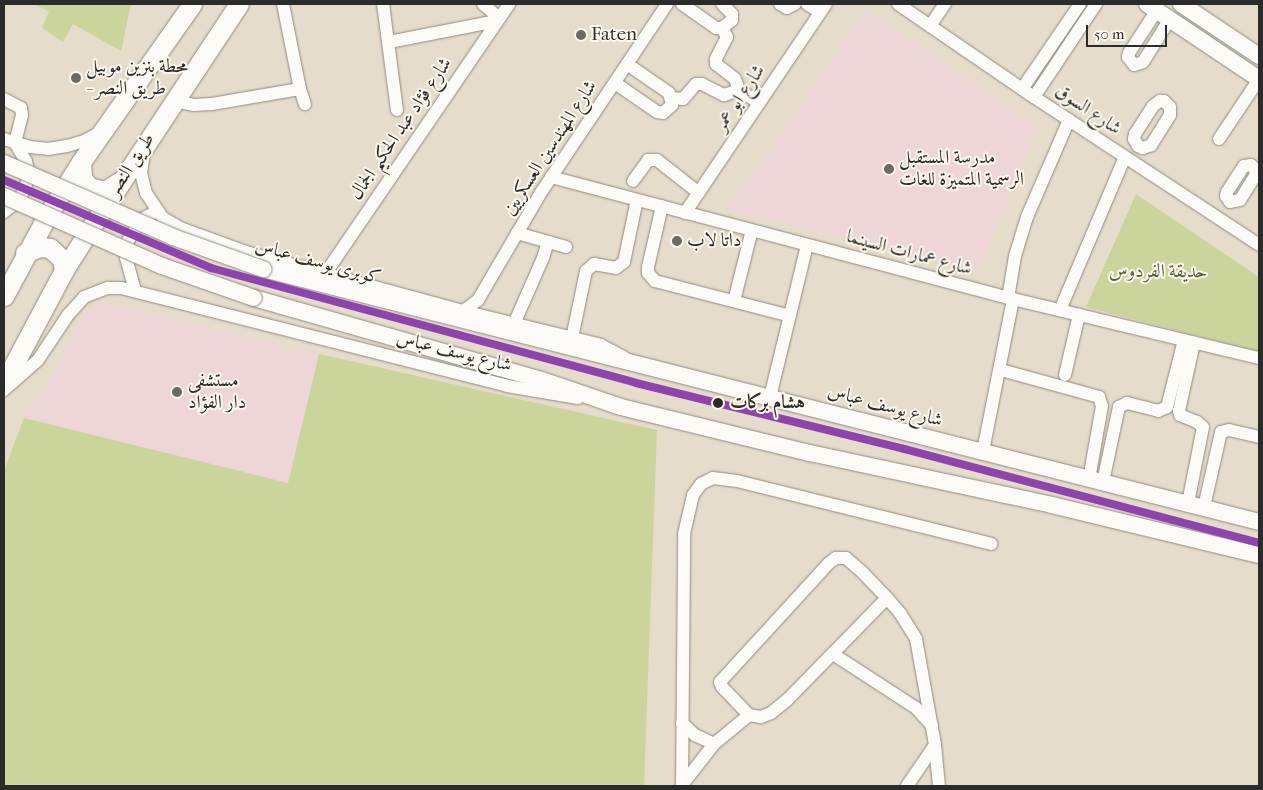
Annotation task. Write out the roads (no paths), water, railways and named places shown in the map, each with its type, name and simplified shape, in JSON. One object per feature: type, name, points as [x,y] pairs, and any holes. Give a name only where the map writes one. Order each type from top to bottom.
[{"type":"highway","points":[[4,296],[26,254],[101,132],[192,4]]},
{"type":"highway","name":"طريق النصر","points":[[4,383],[64,270],[119,182],[239,4]]},
{"type":"highway","points":[[82,162],[82,178],[94,190],[111,189],[119,182]]},
{"type":"highway","points":[[26,254],[34,248],[50,248],[62,259],[64,270]]},
{"type":"main road","points":[[1181,4],[1258,54]]},
{"type":"main road","points":[[1158,11],[1259,79]]},
{"type":"main road","name":"كوبرى يوسف عباس","points":[[4,163],[174,237],[263,269],[634,364]]},
{"type":"main road","points":[[4,196],[162,266],[254,298],[542,380],[604,402]]},
{"type":"main road","name":"شارع يوسف عباس","points":[[634,364],[1259,522]]},
{"type":"main road","name":"شارع يوسف عباس","points":[[604,402],[810,453],[1052,505],[1259,555]]},
{"type":"street","points":[[283,4],[300,89],[305,104]]},
{"type":"street","points":[[382,4],[389,42],[397,110]]},
{"type":"street","points":[[483,4],[498,19]]},
{"type":"street","name":"شارع فؤاد عبد الحكيم الجمال","points":[[325,274],[509,4]]},
{"type":"street","name":"شارع المهندسين العسكريين","points":[[463,312],[478,300],[552,177],[667,4]]},
{"type":"street","points":[[682,4],[716,28],[728,26],[732,20],[732,14],[722,4]]},
{"type":"street","points":[[780,4],[787,8],[795,4]]},
{"type":"street","points":[[807,4],[823,8]]},
{"type":"street","name":"شارع السوق","points":[[898,4],[1022,89],[1259,245]]},
{"type":"street","points":[[930,26],[945,4]]},
{"type":"street","points":[[1022,89],[1080,4]]},
{"type":"street","points":[[1034,97],[1096,4]]},
{"type":"street","name":"شارع ابو عمر","points":[[685,213],[823,8]]},
{"type":"street","points":[[389,42],[498,19]]},
{"type":"street","points":[[722,28],[727,38],[716,59],[716,64],[735,79],[739,90],[759,103]]},
{"type":"street","points":[[614,83],[657,112],[669,110],[672,105],[672,98],[669,93],[627,64]]},
{"type":"street","points":[[1219,139],[1259,79]]},
{"type":"street","points":[[672,98],[683,99],[696,84],[702,84],[724,95],[739,90]]},
{"type":"street","points":[[174,101],[194,105],[212,104],[300,89]]},
{"type":"street","points":[[4,99],[19,105],[22,111],[9,141]]},
{"type":"street","points":[[983,451],[1001,370],[1015,256],[1027,218],[1069,120]]},
{"type":"street","points":[[9,141],[39,148],[67,146],[84,141],[101,132]]},
{"type":"street","name":"شارع يوسف عباس","points":[[152,134],[144,153],[141,173],[146,193],[157,211],[171,223],[208,240],[325,274],[463,312],[610,349],[634,364]]},
{"type":"street","points":[[4,212],[20,199],[28,177],[26,162],[9,141]]},
{"type":"street","points":[[1060,310],[1127,159],[1138,146]]},
{"type":"street","points":[[633,181],[648,160],[657,160],[699,192]]},
{"type":"street","name":"شارع عمارات السينما","points":[[552,177],[1011,299],[1259,358]]},
{"type":"street","points":[[572,338],[586,271],[594,264],[616,268],[624,262],[637,200]]},
{"type":"street","points":[[1219,219],[1230,202]]},
{"type":"street","points":[[662,206],[648,267],[651,277],[655,281],[790,316]]},
{"type":"street","points":[[136,291],[126,258],[128,241],[142,219],[157,211]]},
{"type":"street","points":[[734,301],[752,230]]},
{"type":"street","points":[[517,233],[566,247]]},
{"type":"street","points":[[514,324],[543,258],[548,242]]},
{"type":"street","points":[[770,397],[808,245]]},
{"type":"street","name":"شارع يوسف عباس","points":[[4,390],[38,360],[68,314],[84,297],[108,288],[136,291],[507,386],[604,402]]},
{"type":"street","points":[[1065,375],[1079,315]]},
{"type":"street","points":[[1096,481],[1119,407],[1126,403],[1158,411],[1167,407],[1189,341]]},
{"type":"street","points":[[1189,341],[1178,411],[1184,418],[1197,422],[1203,427],[1196,505]]},
{"type":"street","points":[[1001,370],[1099,397],[1102,406],[1096,481]]},
{"type":"street","points":[[1196,505],[1221,432],[1229,430],[1259,437]]},
{"type":"street","points":[[682,786],[684,534],[693,495],[706,480],[712,478],[737,481],[991,544]]},
{"type":"street","points":[[887,598],[779,709],[761,717],[749,715],[722,688],[720,682],[830,563],[836,558],[846,558],[887,598],[900,613],[916,639],[935,745],[939,786]]},
{"type":"street","points":[[833,654],[916,708],[932,726]]},
{"type":"street","points":[[682,786],[714,744],[749,715]]},
{"type":"street","points":[[682,723],[695,735],[714,744]]},
{"type":"street","points":[[907,786],[935,745]]},
{"type":"place","name":"Faten","points":[[581,35]]},
{"type":"place","name":"محطة بنزين موبيل - طريق النصر","points":[[76,78]]},
{"type":"place","name":"مدرسة المستقبل الرسمية المتميزة للغات","points":[[889,169]]},
{"type":"place","name":"داتا لاب","points":[[677,241]]},
{"type":"place","name":"مستشفى دار الفؤاد","points":[[177,392]]},
{"type":"place","name":"هشام بركات","points":[[718,403]]},
{"type":"park label","name":"حديقة الفردوس","points":[[1158,272]]}]
